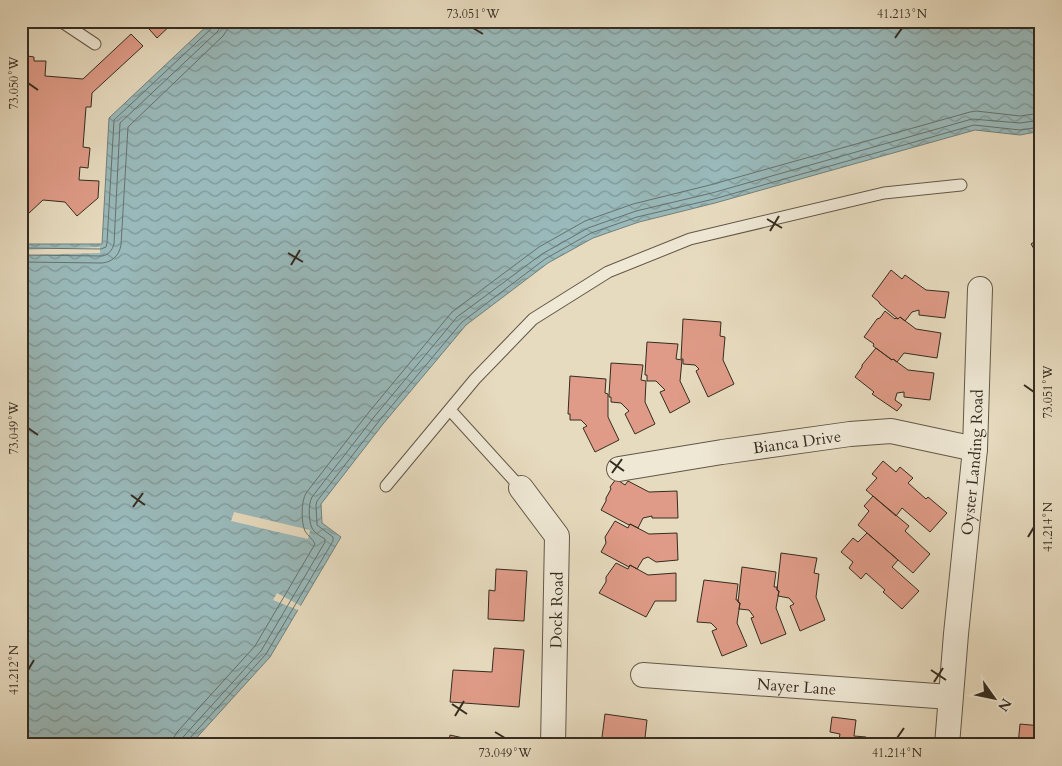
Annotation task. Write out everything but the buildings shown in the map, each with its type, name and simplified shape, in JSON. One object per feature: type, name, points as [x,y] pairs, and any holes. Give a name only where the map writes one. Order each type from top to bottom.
[{"type":"street","name":"Oyster Landing Road","points":[[946,745],[975,449],[980,289]]},
{"type":"street","name":"Bianca Drive","points":[[619,469],[850,434],[891,431],[975,449]]},
{"type":"street","name":"Dock Road","points":[[521,488],[557,536],[553,745]]},
{"type":"street","name":"Nayer Lane","points":[[643,675],[950,697]]},
{"type":"lane","points":[[62,22],[95,44]]},
{"type":"lane","points":[[386,486],[475,378],[533,319],[608,272],[690,239],[884,194],[962,186]]},
{"type":"lane","points":[[450,410],[521,488]]},
{"type":"water","points":[[212,21],[1041,21],[1041,131],[1020,135],[975,130],[715,203],[639,222],[593,238],[548,263],[466,325],[383,424],[321,504],[322,523],[341,537],[270,657],[190,745],[21,745],[21,244],[102,244],[109,118]]},
{"type":"pier","points":[[100,247],[100,253],[21,255],[21,250]]},
{"type":"pier","points":[[234,512],[310,530],[308,539],[231,521]]},
{"type":"pier","points":[[277,593],[303,607],[300,611],[273,600]]}]
